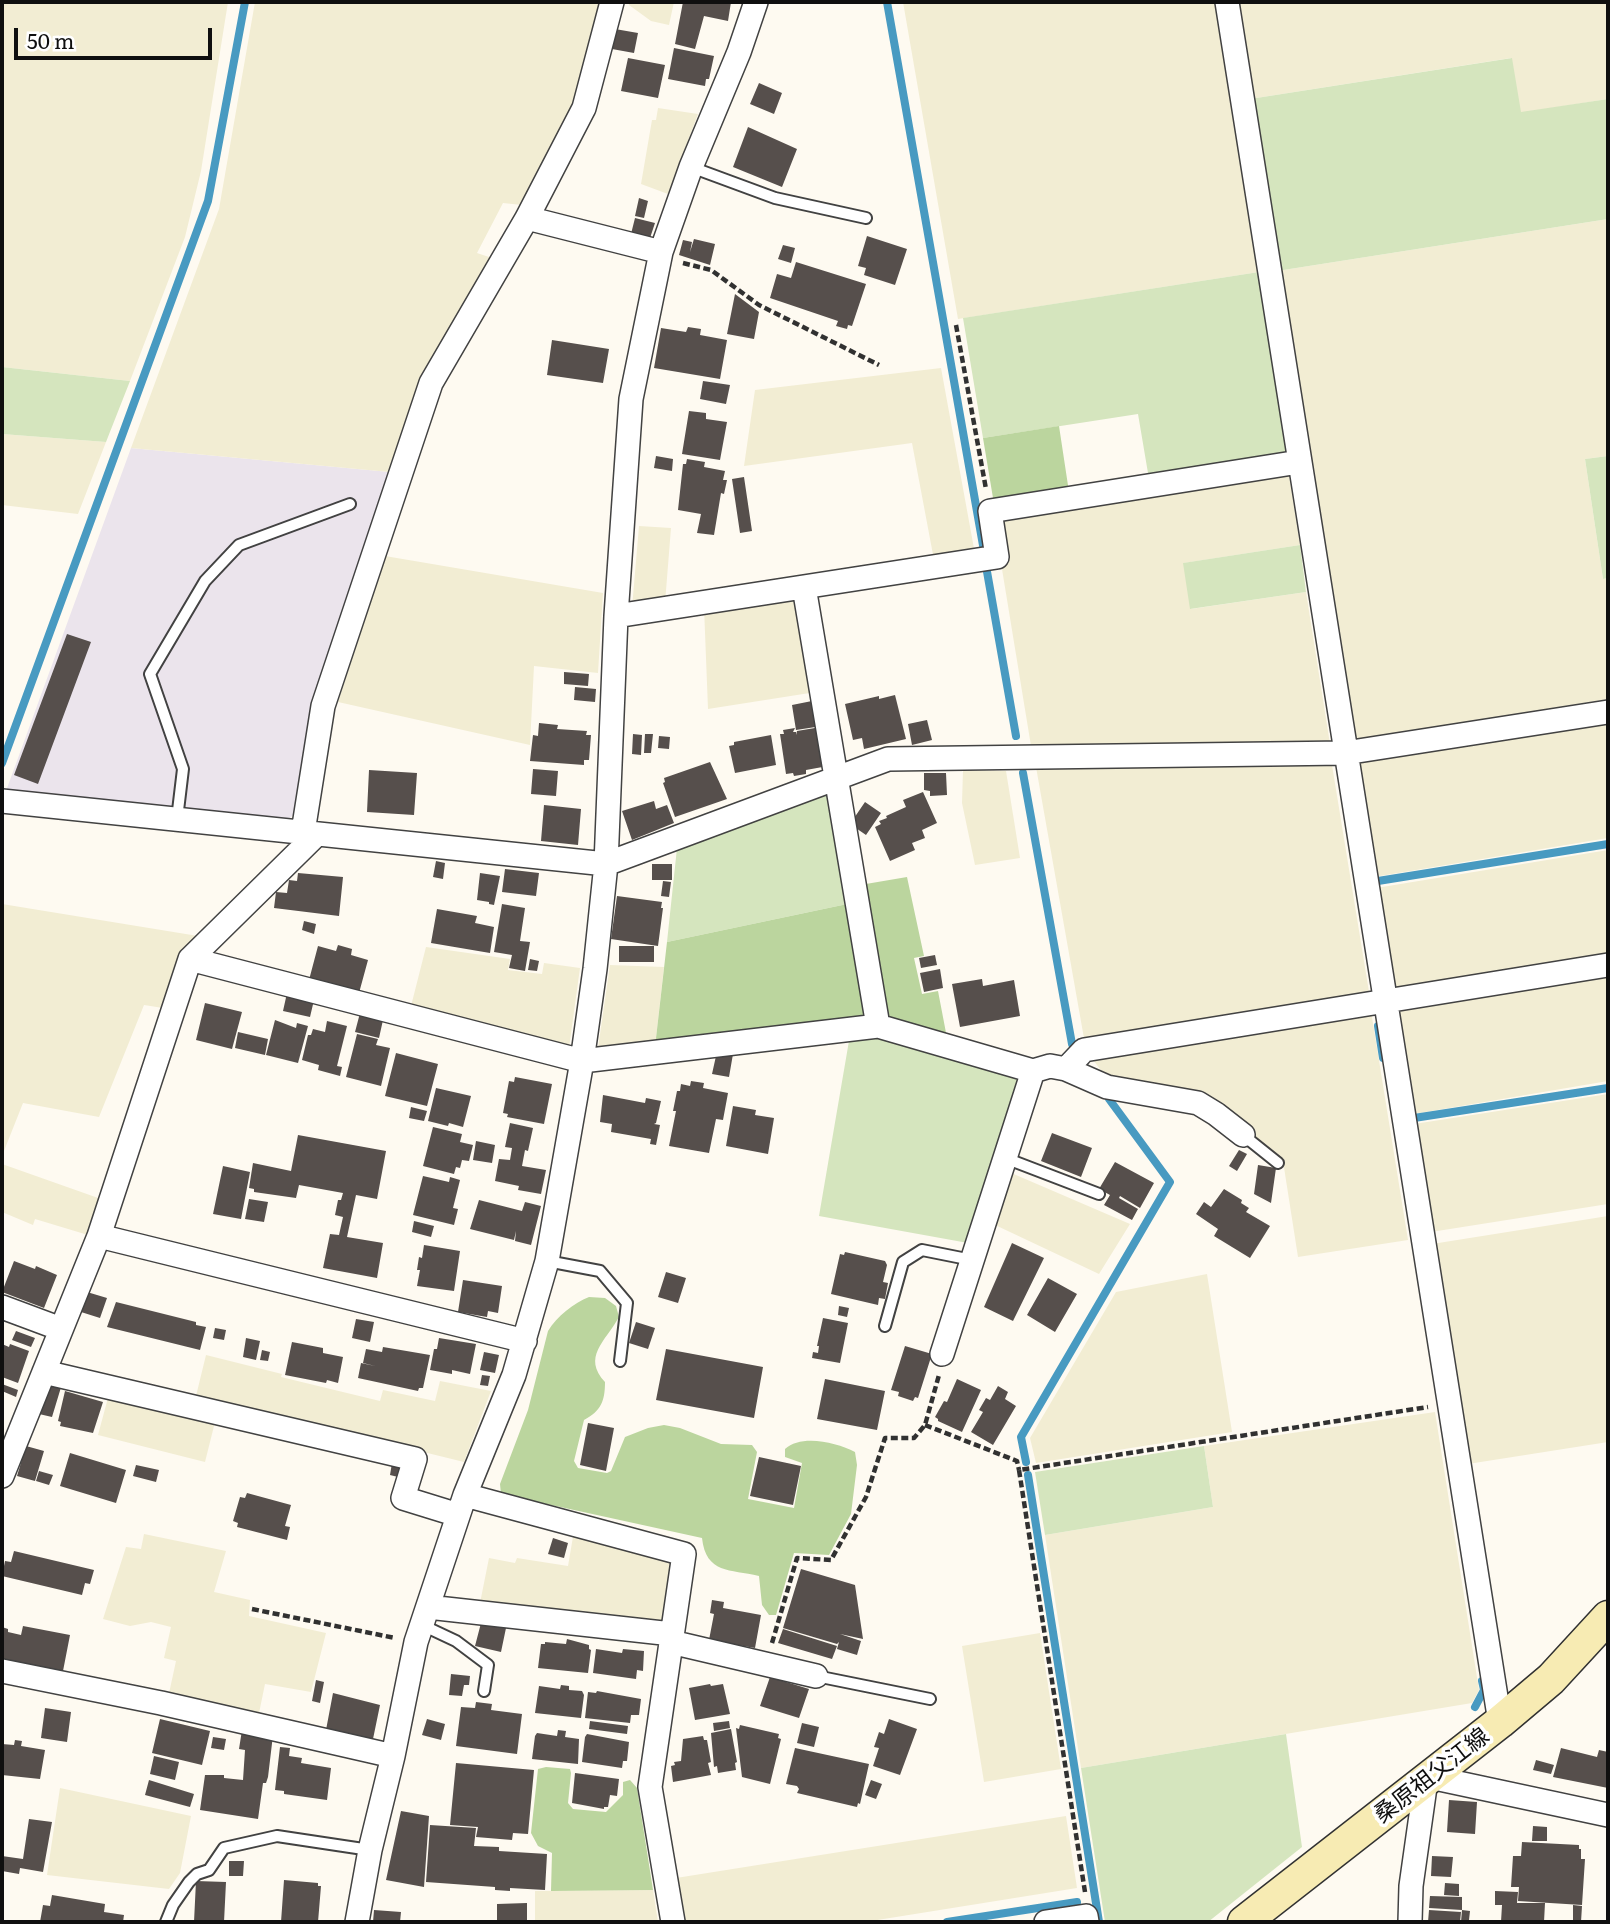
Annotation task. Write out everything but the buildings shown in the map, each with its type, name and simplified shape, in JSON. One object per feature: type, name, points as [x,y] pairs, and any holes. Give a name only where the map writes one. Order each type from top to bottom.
[{"type":"main road","name":"桑原祖父江線","points":[[1253,1919],[1500,1723],[1551,1679],[1608,1617]]},
{"type":"street","points":[[2,1476],[99,1236],[190,959],[310,833],[323,706],[431,383],[527,218],[584,108],[612,2]]},
{"type":"street","points":[[357,1922],[370,1850],[422,1625],[461,1505],[514,1375],[547,1261],[582,1061],[606,864],[617,616],[631,399],[661,255],[691,166],[739,52],[755,2]]},
{"type":"street","points":[[1227,2],[1500,1723]]},
{"type":"street","points":[[527,218],[661,255]]},
{"type":"street","points":[[617,616],[997,557],[990,511],[1299,462]]},
{"type":"street","points":[[804,587],[878,1026]]},
{"type":"street","points":[[2,801],[606,864],[888,759],[1345,753],[1608,712]]},
{"type":"street","points":[[190,959],[582,1061],[878,1026],[1033,1071],[1050,1066],[1066,1069],[1107,1087],[1198,1103],[1243,1135]]},
{"type":"street","points":[[1066,1069],[1084,1050],[1608,965]]},
{"type":"street","points":[[942,1354],[1033,1071]]},
{"type":"street","points":[[99,1236],[525,1341]]},
{"type":"street","points":[[2,1307],[61,1329]]},
{"type":"street","points":[[44,1372],[415,1459],[403,1498],[461,1505],[684,1554],[650,1787],[673,1922]]},
{"type":"street","points":[[422,1625],[671,1638],[816,1676]]},
{"type":"street","points":[[2,1671],[161,1703],[393,1756]]},
{"type":"street","points":[[1410,1922],[1411,1886],[1428,1779],[1608,1815]]},
{"type":"street","points":[[1046,1922],[1086,1919]]},
{"type":"lane","points":[[691,166],[775,198],[866,218]]},
{"type":"lane","points":[[177,819],[183,769],[150,674],[205,581],[239,545],[350,504]]},
{"type":"lane","points":[[1243,1135],[1279,1163]]},
{"type":"lane","points":[[1005,1158],[1099,1194]]},
{"type":"lane","points":[[885,1326],[903,1262],[922,1250],[972,1260]]},
{"type":"lane","points":[[547,1261],[600,1270],[627,1303],[621,1362]]},
{"type":"lane","points":[[422,1625],[456,1641],[488,1665],[484,1691]]},
{"type":"lane","points":[[816,1676],[930,1699]]},
{"type":"lane","points":[[166,1922],[188,1882],[197,1874],[209,1870],[225,1849],[276,1836],[370,1850]]},
{"type":"path","points":[[661,255],[711,270],[759,305],[879,365]]},
{"type":"path","points":[[956,325],[990,511]]},
{"type":"path","points":[[765,1664],[797,1558],[831,1560],[866,1497],[885,1438],[914,1438],[925,1425],[943,1362],[942,1354]]},
{"type":"path","points":[[1018,1470],[1449,1404]]},
{"type":"path","points":[[925,1425],[1017,1461],[1088,1909],[1086,1919]]},
{"type":"path","points":[[252,1609],[422,1625]]},
{"type":"shaded area","points":[[2,2],[228,2],[201,171],[185,237],[130,381],[2,367]]},
{"type":"shaded area","points":[[255,2],[601,2],[574,105],[522,205],[503,203],[477,253],[492,258],[423,372],[390,472],[131,448],[219,209]]},
{"type":"shaded area","points":[[629,2],[674,2],[669,25],[651,21],[629,5]]},
{"type":"shaded area","points":[[903,2],[1217,2],[1259,272],[958,319]]},
{"type":"shaded area","points":[[1235,2],[1608,2],[1608,99],[1520,113],[1511,58],[1250,99]]},
{"type":"shaded area","points":[[658,108],[698,114],[668,194],[641,184],[652,120],[656,120]]},
{"type":"shaded area","points":[[1608,219],[1608,456],[1585,459],[1603,579],[1608,578],[1608,699],[1359,739],[1355,736],[1277,271]]},
{"type":"shaded area","points":[[941,368],[975,554],[934,560],[912,443],[744,466],[755,390]]},
{"type":"shaded area","points":[[2,434],[106,442],[78,514],[2,505]]},
{"type":"shaded area","points":[[131,448],[390,472],[311,708],[294,815],[286,820],[6,791]]},
{"type":"shaded area","points":[[1288,469],[1300,545],[1184,563],[1191,609],[1306,592],[1330,744],[1031,746],[1001,563],[1001,514]]},
{"type":"shaded area","points":[[639,526],[671,528],[665,603],[632,608]]},
{"type":"shaded area","points":[[385,556],[603,593],[598,673],[534,666],[530,745],[338,702]]},
{"type":"shaded area","points":[[799,591],[816,692],[708,709],[704,607]]},
{"type":"shaded area","points":[[1608,721],[1608,838],[1374,877],[1357,767],[1362,760]]},
{"type":"shaded area","points":[[1332,765],[1370,998],[1085,1044],[1036,767]]},
{"type":"shaded area","points":[[963,770],[1006,771],[1020,858],[975,865],[962,803]]},
{"type":"shaded area","points":[[1608,850],[1608,955],[1393,991],[1376,888]]},
{"type":"shaded area","points":[[2,904],[198,936],[163,1008],[144,1005],[99,1117],[23,1103],[2,1156]]},
{"type":"shaded area","points":[[426,947],[510,959],[508,970],[542,974],[544,963],[580,968],[569,1048],[410,1010]]},
{"type":"shaded area","points":[[610,965],[664,967],[655,1047],[597,1055]]},
{"type":"shaded area","points":[[1608,977],[1608,1081],[1414,1114],[1397,1012]]},
{"type":"shaded area","points":[[1371,1011],[1408,1240],[1298,1257],[1283,1161],[1221,1106],[1110,1082],[1090,1056]]},
{"type":"shaded area","points":[[1608,1094],[1608,1204],[1431,1232],[1414,1124]]},
{"type":"shaded area","points":[[2,1164],[101,1199],[88,1235],[35,1219],[33,1225],[2,1212]]},
{"type":"shaded area","points":[[1009,1172],[1130,1224],[1099,1274],[993,1224]]},
{"type":"shaded area","points":[[1608,1216],[1608,1442],[1468,1464],[1432,1244]]},
{"type":"shaded area","points":[[1207,1274],[1232,1432],[1036,1463],[1030,1438],[1116,1292]]},
{"type":"shaded area","points":[[206,1355],[282,1374],[281,1377],[380,1401],[383,1390],[435,1401],[440,1381],[491,1391],[464,1462],[196,1396]]},
{"type":"shaded area","points":[[109,1394],[216,1418],[205,1462],[98,1435]]},
{"type":"shaded area","points":[[1435,1412],[1479,1690],[1472,1703],[1081,1768],[1045,1535],[1213,1507],[1204,1446]]},
{"type":"shaded area","points":[[574,1531],[667,1555],[673,1565],[662,1629],[479,1608],[489,1558],[515,1563],[517,1558],[568,1566]]},
{"type":"shaded area","points":[[144,1534],[226,1551],[214,1592],[250,1600],[249,1616],[326,1633],[311,1692],[265,1684],[258,1718],[168,1698],[176,1661],[164,1658],[171,1627],[151,1622],[130,1626],[103,1619],[126,1547],[141,1549]]},
{"type":"shaded area","points":[[1040,1633],[1061,1769],[984,1782],[962,1646]]},
{"type":"shaded area","points":[[60,1788],[191,1816],[180,1873],[169,1889],[47,1875]]},
{"type":"shaded area","points":[[1066,1816],[1077,1888],[865,1922],[684,1922],[676,1878]]},
{"type":"shaded area","points":[[653,1890],[658,1922],[535,1922],[535,1891]]},
{"type":"green space","points":[[1512,58],[1521,112],[1608,99],[1608,219],[1277,271],[1250,99]]},
{"type":"green space","points":[[1259,272],[1289,457],[1149,479],[1138,414],[983,438],[963,318]]},
{"type":"green space","points":[[2,367],[130,381],[106,442],[2,434]]},
{"type":"green space","points":[[1059,426],[1069,492],[994,504],[983,438]]},
{"type":"green space","points":[[1608,456],[1608,578],[1603,579],[1585,459]]},
{"type":"green space","points":[[1300,545],[1306,592],[1190,609],[1183,563]]},
{"type":"green space","points":[[832,791],[852,903],[667,942],[677,848]]},
{"type":"green space","points":[[907,877],[924,956],[914,958],[922,994],[938,991],[947,1038],[883,1021],[860,885]]},
{"type":"green space","points":[[852,903],[872,1016],[655,1047],[667,942]]},
{"type":"green space","points":[[889,1034],[1015,1075],[1021,1086],[968,1243],[819,1216],[850,1035]]},
{"type":"green space","points":[[589,1297],[605,1298],[616,1306],[619,1317],[598,1349],[596,1365],[605,1382],[604,1395],[598,1409],[584,1420],[574,1461],[578,1468],[607,1473],[611,1471],[625,1437],[664,1425],[680,1428],[721,1444],[752,1445],[757,1452],[748,1499],[794,1508],[802,1463],[785,1457],[785,1449],[800,1442],[819,1441],[855,1452],[857,1465],[851,1514],[829,1555],[794,1553],[776,1615],[769,1615],[762,1605],[759,1576],[714,1564],[704,1550],[702,1538],[501,1494],[500,1484],[528,1410],[548,1331],[566,1311]]},
{"type":"green space","points":[[1204,1446],[1213,1507],[1045,1535],[1035,1472]]},
{"type":"green space","points":[[1286,1734],[1302,1847],[1208,1922],[1105,1922],[1081,1768]]},
{"type":"green space","points":[[538,1769],[570,1769],[568,1803],[573,1809],[606,1812],[623,1795],[623,1782],[630,1780],[637,1788],[653,1890],[551,1891],[552,1853],[538,1846],[531,1833]]},
{"type":"waterway","points":[[2,763],[208,201],[245,2]]},
{"type":"waterway","points":[[887,2],[984,551]]},
{"type":"waterway","points":[[986,566],[1016,736]]},
{"type":"waterway","points":[[1023,773],[1072,1044]]},
{"type":"waterway","points":[[1378,881],[1608,844]]},
{"type":"waterway","points":[[1378,1026],[1383,1058]]},
{"type":"waterway","points":[[1414,1118],[1608,1088]]},
{"type":"waterway","points":[[1026,1462],[1021,1437],[1170,1182],[1109,1099]]},
{"type":"waterway","points":[[1028,1475],[1099,1922]]},
{"type":"waterway","points":[[1475,1707],[1484,1690],[1482,1681]]},
{"type":"waterway","points":[[947,1922],[1077,1902]]}]
